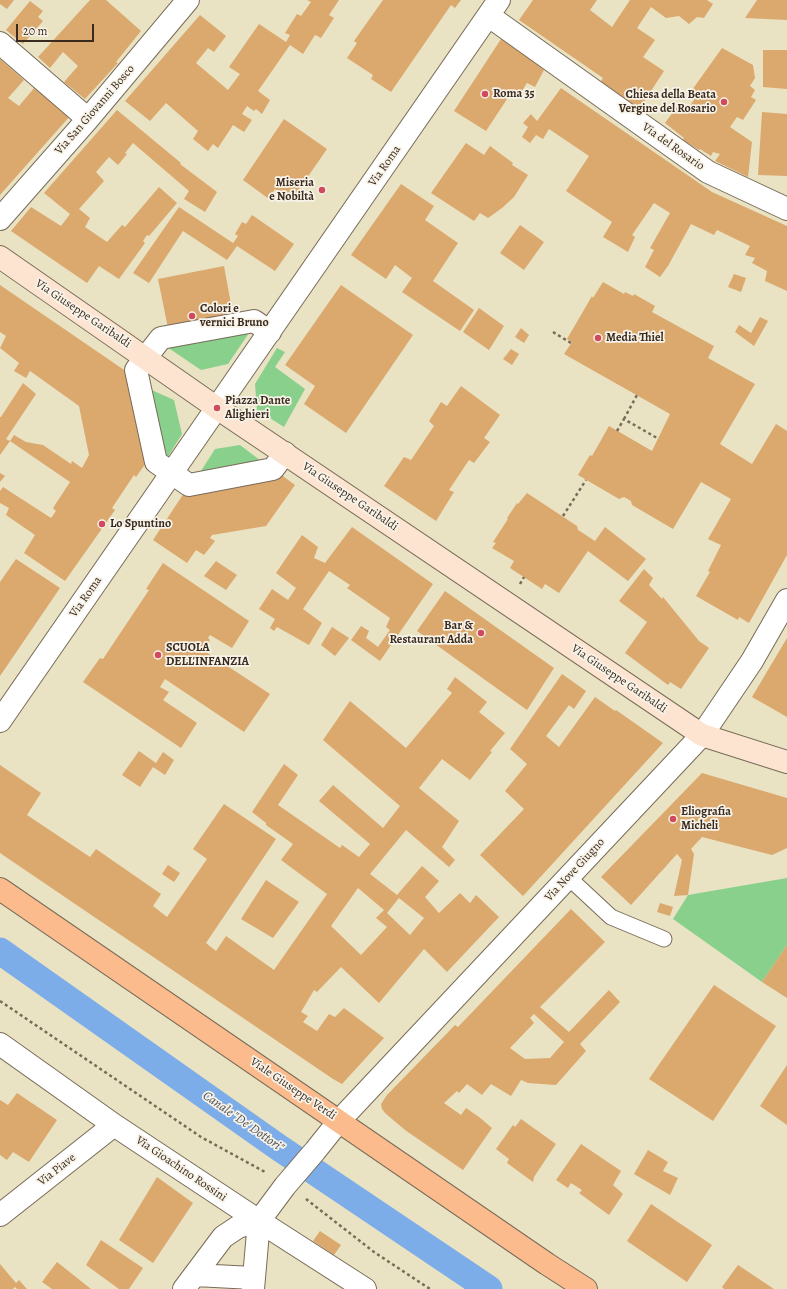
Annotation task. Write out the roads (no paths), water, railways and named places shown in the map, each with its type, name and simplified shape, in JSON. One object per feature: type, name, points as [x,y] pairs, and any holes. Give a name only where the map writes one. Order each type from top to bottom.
[{"type":"main road","name":"Viale Giuseppe Verdi","points":[[0,888],[547,1264],[586,1289]]},
{"type":"street","name":"Via San Giovanni Bosco","points":[[0,219],[88,119],[188,0]]},
{"type":"street","name":"Via del Rosario","points":[[494,8],[708,172],[787,209]]},
{"type":"street","name":"Via Roma","points":[[270,332],[494,8]]},
{"type":"street","points":[[0,43],[88,119]]},
{"type":"street","name":"Via Giuseppe Garibaldi","points":[[0,257],[146,357],[217,408],[702,735],[787,762]]},
{"type":"street","points":[[164,468],[217,408],[270,332],[254,321],[161,338],[136,370],[164,468],[189,485],[273,469],[285,453]]},
{"type":"street","name":"Via Roma","points":[[0,721],[164,468]]},
{"type":"street","name":"Via Nove Giugno","points":[[259,1221],[285,1186],[339,1120],[702,735],[752,661],[787,600]]},
{"type":"street","name":"Via Gioachino Rossini","points":[[0,1044],[114,1125],[259,1221],[366,1289]]},
{"type":"street","name":"Via Piave","points":[[0,1215],[114,1125]]},
{"type":"street","points":[[259,1221],[253,1284],[190,1282],[223,1237],[238,1227],[259,1221]]},
{"type":"lane","points":[[568,877],[611,917],[664,939]]},
{"type":"waterway","name":"Canale \"De' Dottori\"","points":[[0,951],[278,1147],[489,1289]]},
{"type":"place","name":"Roma 35","points":[[485,94]]},
{"type":"place","name":"Chiesa della Beata Vergine del Rosario","points":[[724,102]]},
{"type":"place","name":"Miseria e Nobiltà","points":[[322,190]]},
{"type":"place","name":"Colori e vernici Bruno","points":[[192,316]]},
{"type":"place","name":"Media Thiel","points":[[598,338]]},
{"type":"place","name":"Piazza Dante Alighieri","points":[[217,408]]},
{"type":"place","name":"Lo Spuntino","points":[[102,524]]},
{"type":"place","name":"Bar & Restaurant Adda","points":[[481,633]]},
{"type":"place","name":"SCUOLA DELL'INFANZIA","points":[[158,655]]},
{"type":"place","name":"Eliografia Micheli","points":[[673,819]]}]
